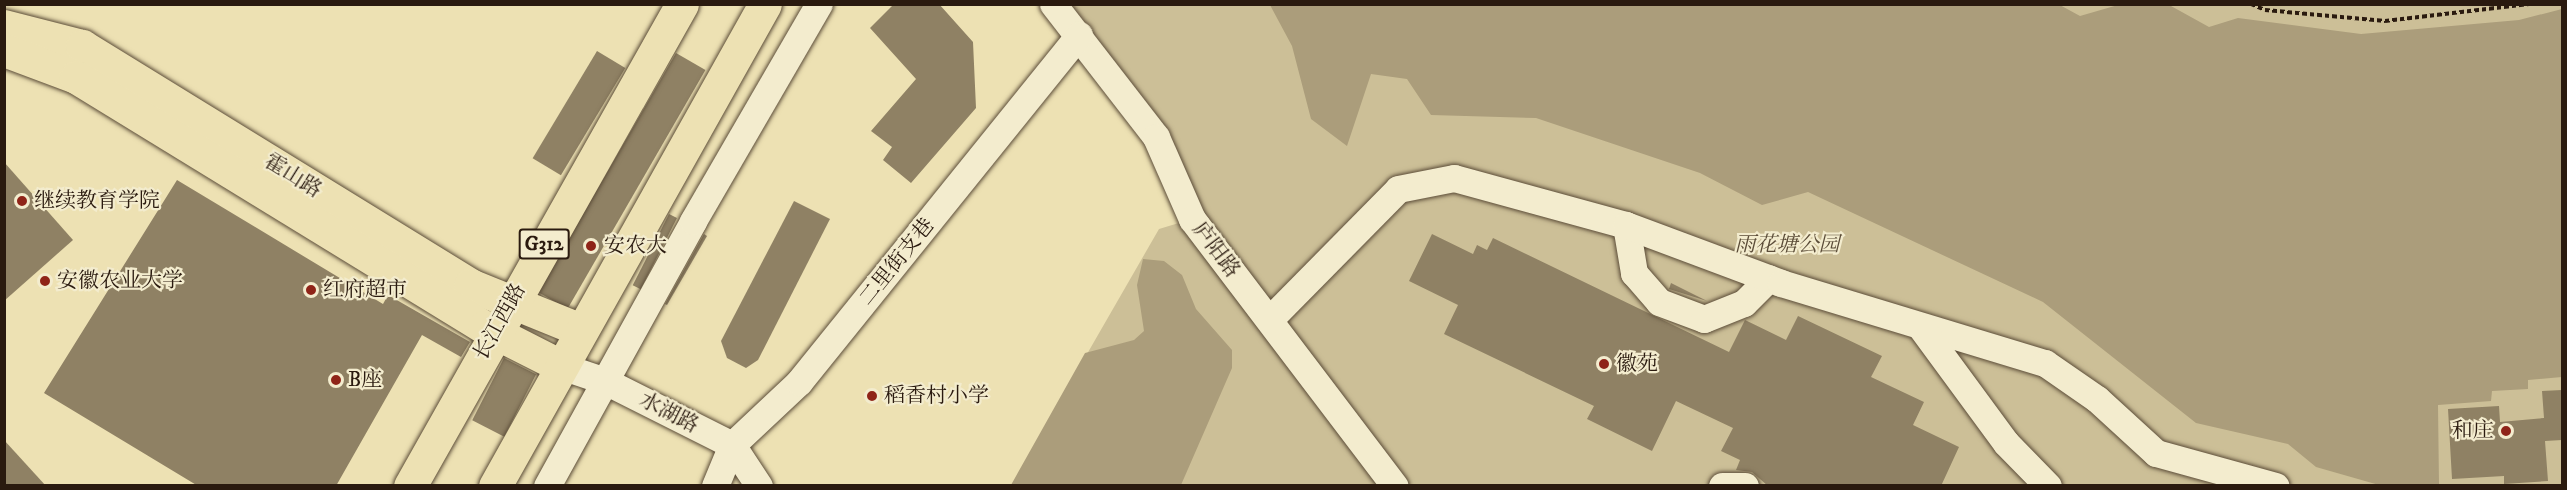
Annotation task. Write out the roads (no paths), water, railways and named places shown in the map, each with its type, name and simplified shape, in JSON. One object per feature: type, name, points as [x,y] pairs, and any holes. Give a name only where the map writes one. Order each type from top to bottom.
[{"type":"main road","name":"长江西路","points":[[411,486],[489,330],[682,4]]},
{"type":"main road","points":[[495,486],[765,4]]},
{"type":"main road","name":"霍山路","points":[[4,26],[82,46],[470,285],[581,330]]},
{"type":"main road","name":"霍山路","points":[[4,50],[76,77],[489,330],[561,366]]},
{"type":"street","points":[[506,300],[668,4]]},
{"type":"street","points":[[547,486],[819,4]]},
{"type":"street","name":"庐阳路","points":[[1053,4],[1156,137],[1192,219],[1395,486]]},
{"type":"street","name":"二里街支巷","points":[[715,486],[732,445],[799,382],[1079,35]]},
{"type":"street","points":[[1270,320],[1398,189],[1454,178],[1626,225],[1769,278],[2045,363],[2097,399],[2156,453],[2276,486]]},
{"type":"street","points":[[1626,225],[1634,273],[1659,302],[1704,319],[1744,303],[1769,278]]},
{"type":"street","points":[[1920,326],[2006,443],[2048,486]]},
{"type":"street","points":[[394,486],[489,330]]},
{"type":"street","name":"水湖路","points":[[561,366],[605,381],[732,445],[759,486]]},
{"type":"street","points":[[1722,486],[1745,486]]},
{"type":"place","name":"继续教育学院","points":[[22,201]]},
{"type":"place","name":"安农大","points":[[591,246]]},
{"type":"place","name":"安徽农业大学","points":[[45,281]]},
{"type":"place","name":"红府超市","points":[[311,290]]},
{"type":"place","name":"徽苑","points":[[1604,364]]},
{"type":"place","name":"B座","points":[[336,380]]},
{"type":"place","name":"稻香村小学","points":[[872,396]]},
{"type":"place","name":"和庄","points":[[2506,431]]},
{"type":"park label","name":"雨花塘公园","points":[[1787,245]]}]
